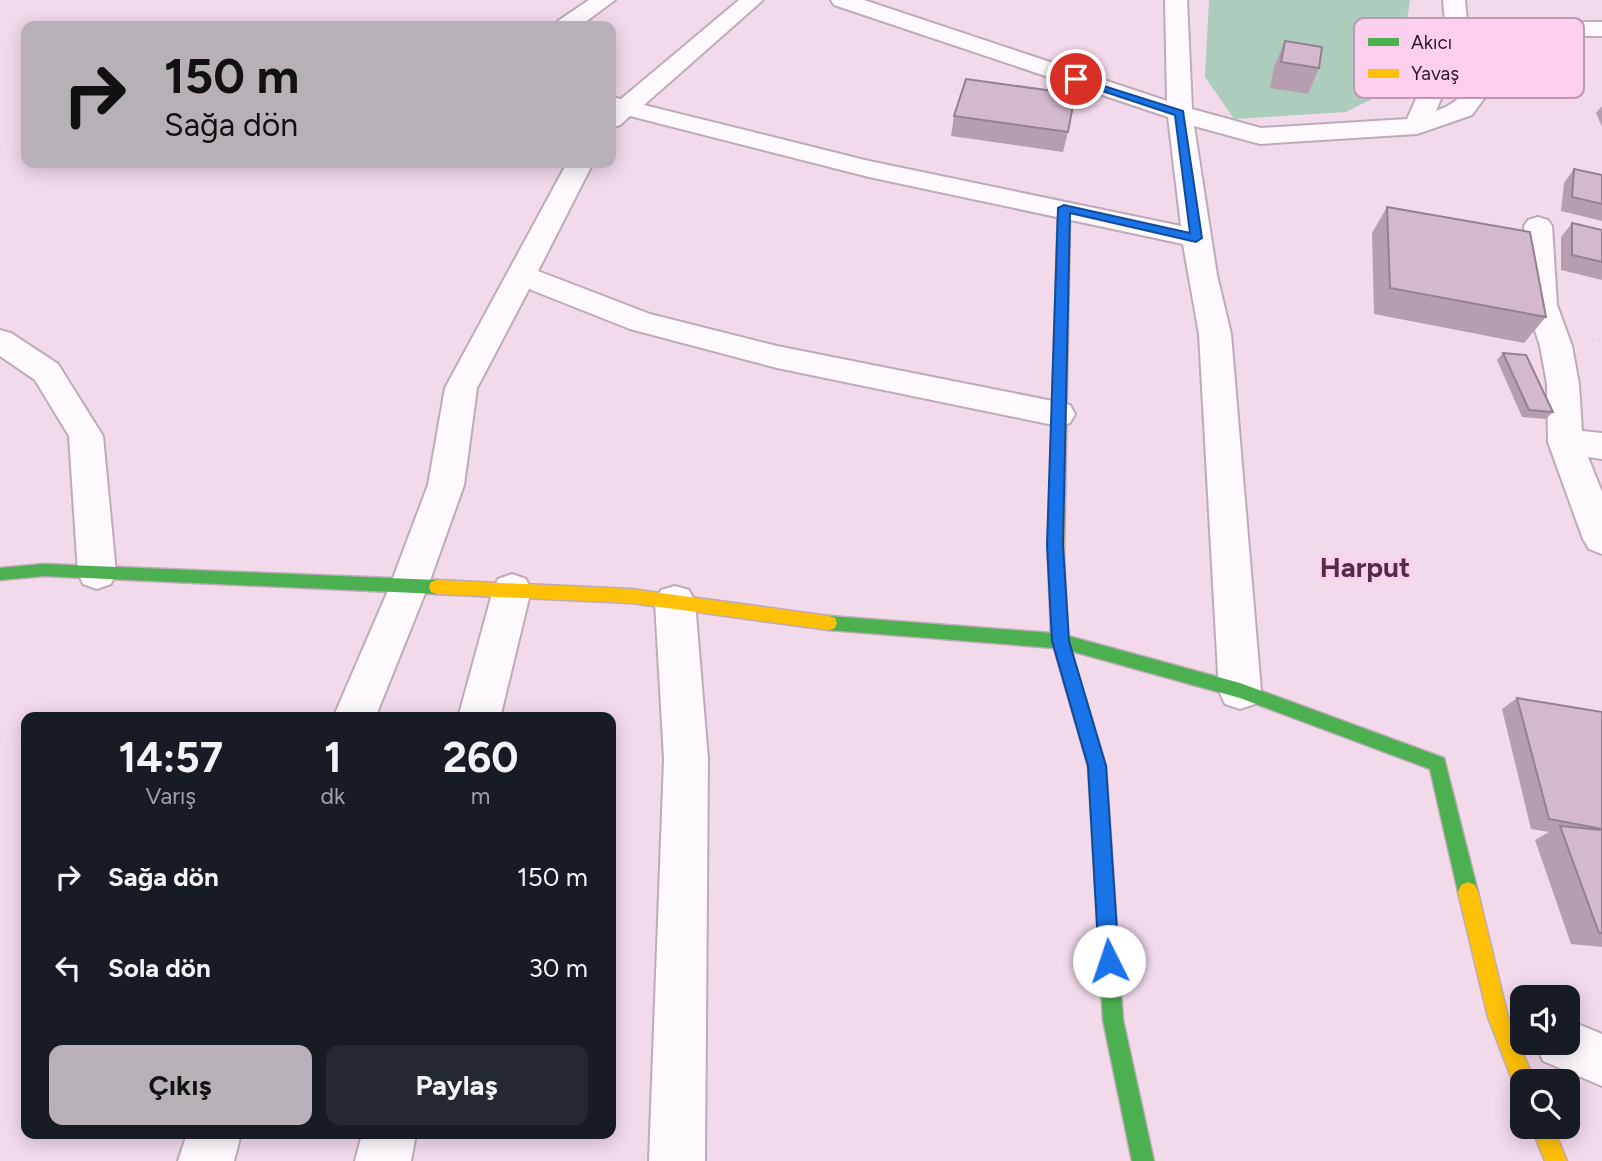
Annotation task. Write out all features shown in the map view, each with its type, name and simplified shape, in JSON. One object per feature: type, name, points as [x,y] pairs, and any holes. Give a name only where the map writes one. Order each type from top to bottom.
[{"type":"street","points":[[573,21],[604,0]]},
{"type":"street","points":[[616,109],[752,0]]},
{"type":"street","points":[[842,0],[1180,113],[1260,136],[1417,126],[1463,110],[1472,98]]},
{"type":"street","points":[[1176,0],[1180,113],[1196,238],[1215,334],[1240,691]]},
{"type":"street","points":[[1454,0],[1456,18]]},
{"type":"street","points":[[1584,29],[1602,29]]},
{"type":"street","points":[[1417,126],[1429,98]]},
{"type":"street","points":[[616,110],[869,169],[1064,208],[1196,238]]},
{"type":"street","points":[[356,712],[409,586],[446,485],[461,388],[577,168]]},
{"type":"street","points":[[1064,208],[1055,545],[1060,641],[1097,766],[1114,1020],[1143,1161]]},
{"type":"street","points":[[1538,226],[1542,305],[1556,346],[1563,384],[1565,442],[1602,539]]},
{"type":"street","points":[[521,275],[640,322],[777,357],[1058,414]]},
{"type":"street","points":[[0,341],[47,372],[86,436],[97,573]]},
{"type":"street","points":[[1565,442],[1602,446]]},
{"type":"street","points":[[0,574],[44,570],[631,596],[832,623],[1060,641],[1240,691],[1437,764],[1510,1022]]},
{"type":"street","points":[[481,712],[512,590]]},
{"type":"street","points":[[675,602],[686,759],[677,1161]]},
{"type":"street","points":[[1580,1051],[1602,1060]]},
{"type":"street","points":[[206,1161],[213,1139]]},
{"type":"street","points":[[383,1161],[388,1139]]},
{"type":"street","points":[[1547,1139],[1556,1161]]},
{"type":"green space","points":[[1209,0],[1410,0],[1407,18],[1354,18],[1354,98],[1374,98],[1346,112],[1234,119],[1205,77]]},
{"type":"building","points":[[1285,41],[1322,47],[1319,68],[1281,62]]},
{"type":"building","points":[[966,79],[1075,94],[1068,132],[954,116]]},
{"type":"building","points":[[1574,169],[1602,175],[1602,204],[1572,197]]},
{"type":"building","points":[[1387,207],[1530,232],[1546,317],[1390,288]]},
{"type":"building","points":[[1572,223],[1602,230],[1602,262],[1572,255]]},
{"type":"building","points":[[1503,353],[1526,355],[1553,412],[1529,410]]},
{"type":"building","points":[[1517,698],[1602,712],[1602,829],[1549,819]]},
{"type":"building","points":[[1560,826],[1602,830],[1602,933],[1599,933]]},
{"type":"traffic: fast","points":[[1056,558],[1060,641],[1097,766],[1113,1020],[1143,1161]]},
{"type":"traffic: fast","points":[[0,574],[44,570],[437,587]]},
{"type":"traffic: fast","points":[[829,623],[1060,641],[1240,691],[1438,764],[1468,892]]},
{"type":"traffic: slow","points":[[1056,558],[1064,208]]},
{"type":"traffic: slow","points":[[437,587],[631,596],[829,623]]},
{"type":"traffic: slow","points":[[1468,892],[1498,1017],[1519,1069]]},
{"type":"traffic: slow","points":[[1547,1139],[1556,1161]]},
{"type":"district","name":"Harput","points":[[1365,567]]},
{"type":"route","points":[[1076,79],[1180,113],[1196,238],[1064,208],[1055,545],[1060,641],[1097,766],[1109,961]]}]
